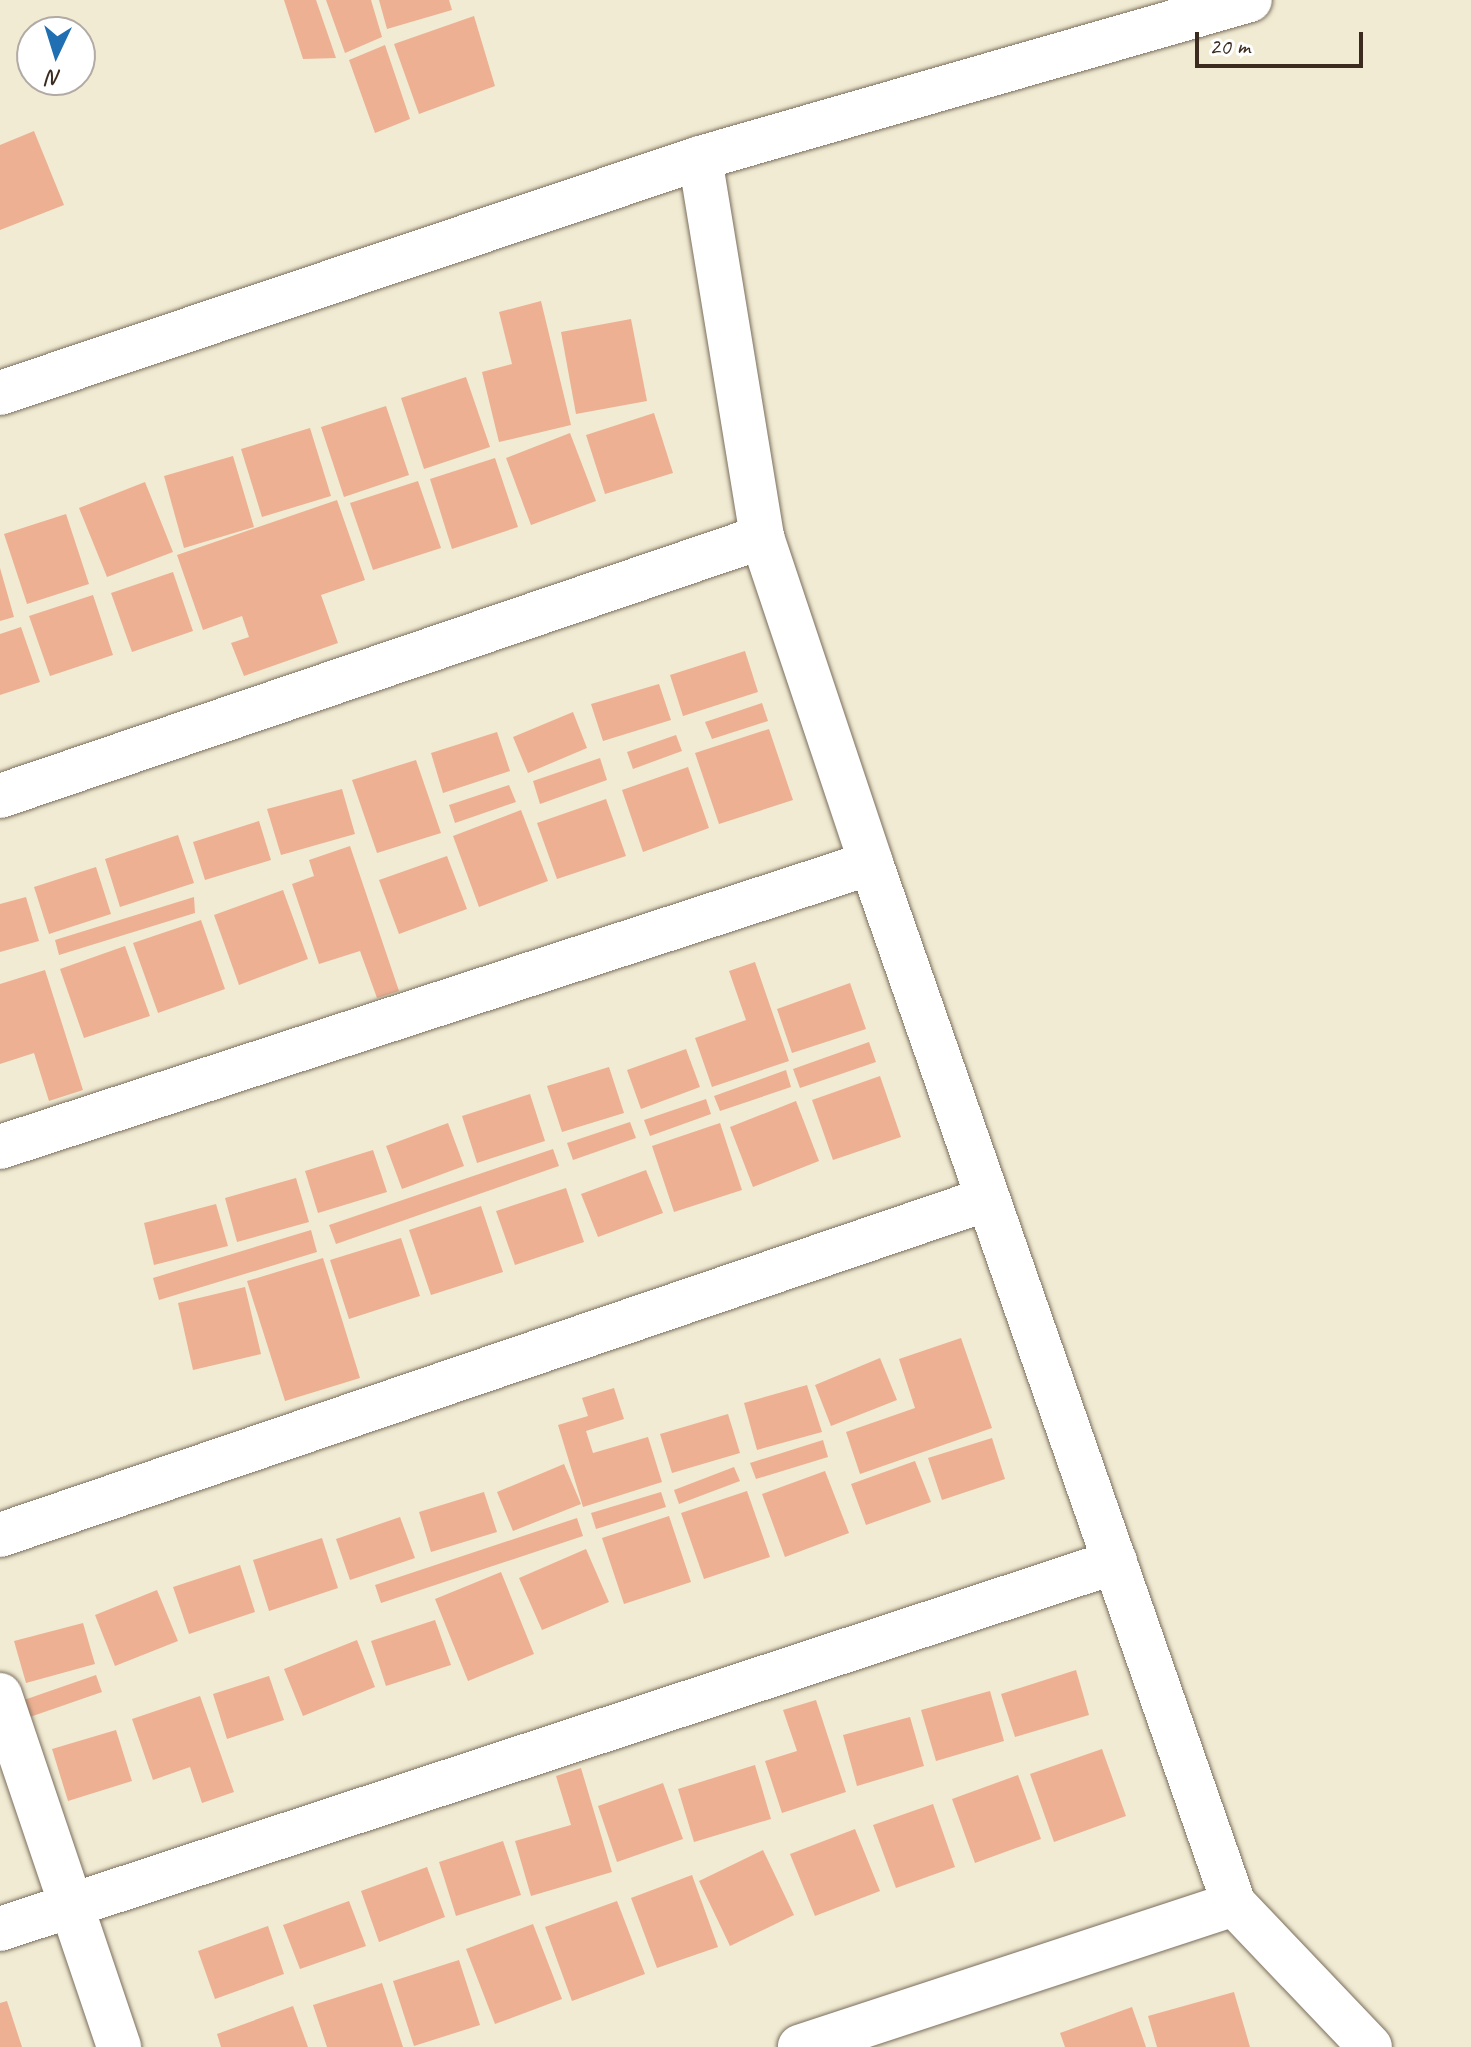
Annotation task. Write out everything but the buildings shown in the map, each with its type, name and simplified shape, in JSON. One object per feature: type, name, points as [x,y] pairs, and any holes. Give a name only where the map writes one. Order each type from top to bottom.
[{"type":"street","points":[[0,393],[700,158],[1250,0]]},
{"type":"street","points":[[700,158],[762,537],[987,1199],[1234,1904],[1370,2047]]},
{"type":"street","points":[[0,796],[762,537]]},
{"type":"street","points":[[0,1147],[871,863]]},
{"type":"street","points":[[0,1535],[987,1199]]},
{"type":"street","points":[[0,1929],[1115,1562]]},
{"type":"street","points":[[0,1695],[119,2047]]},
{"type":"street","points":[[800,2047],[890,2034],[1234,1904]]}]
